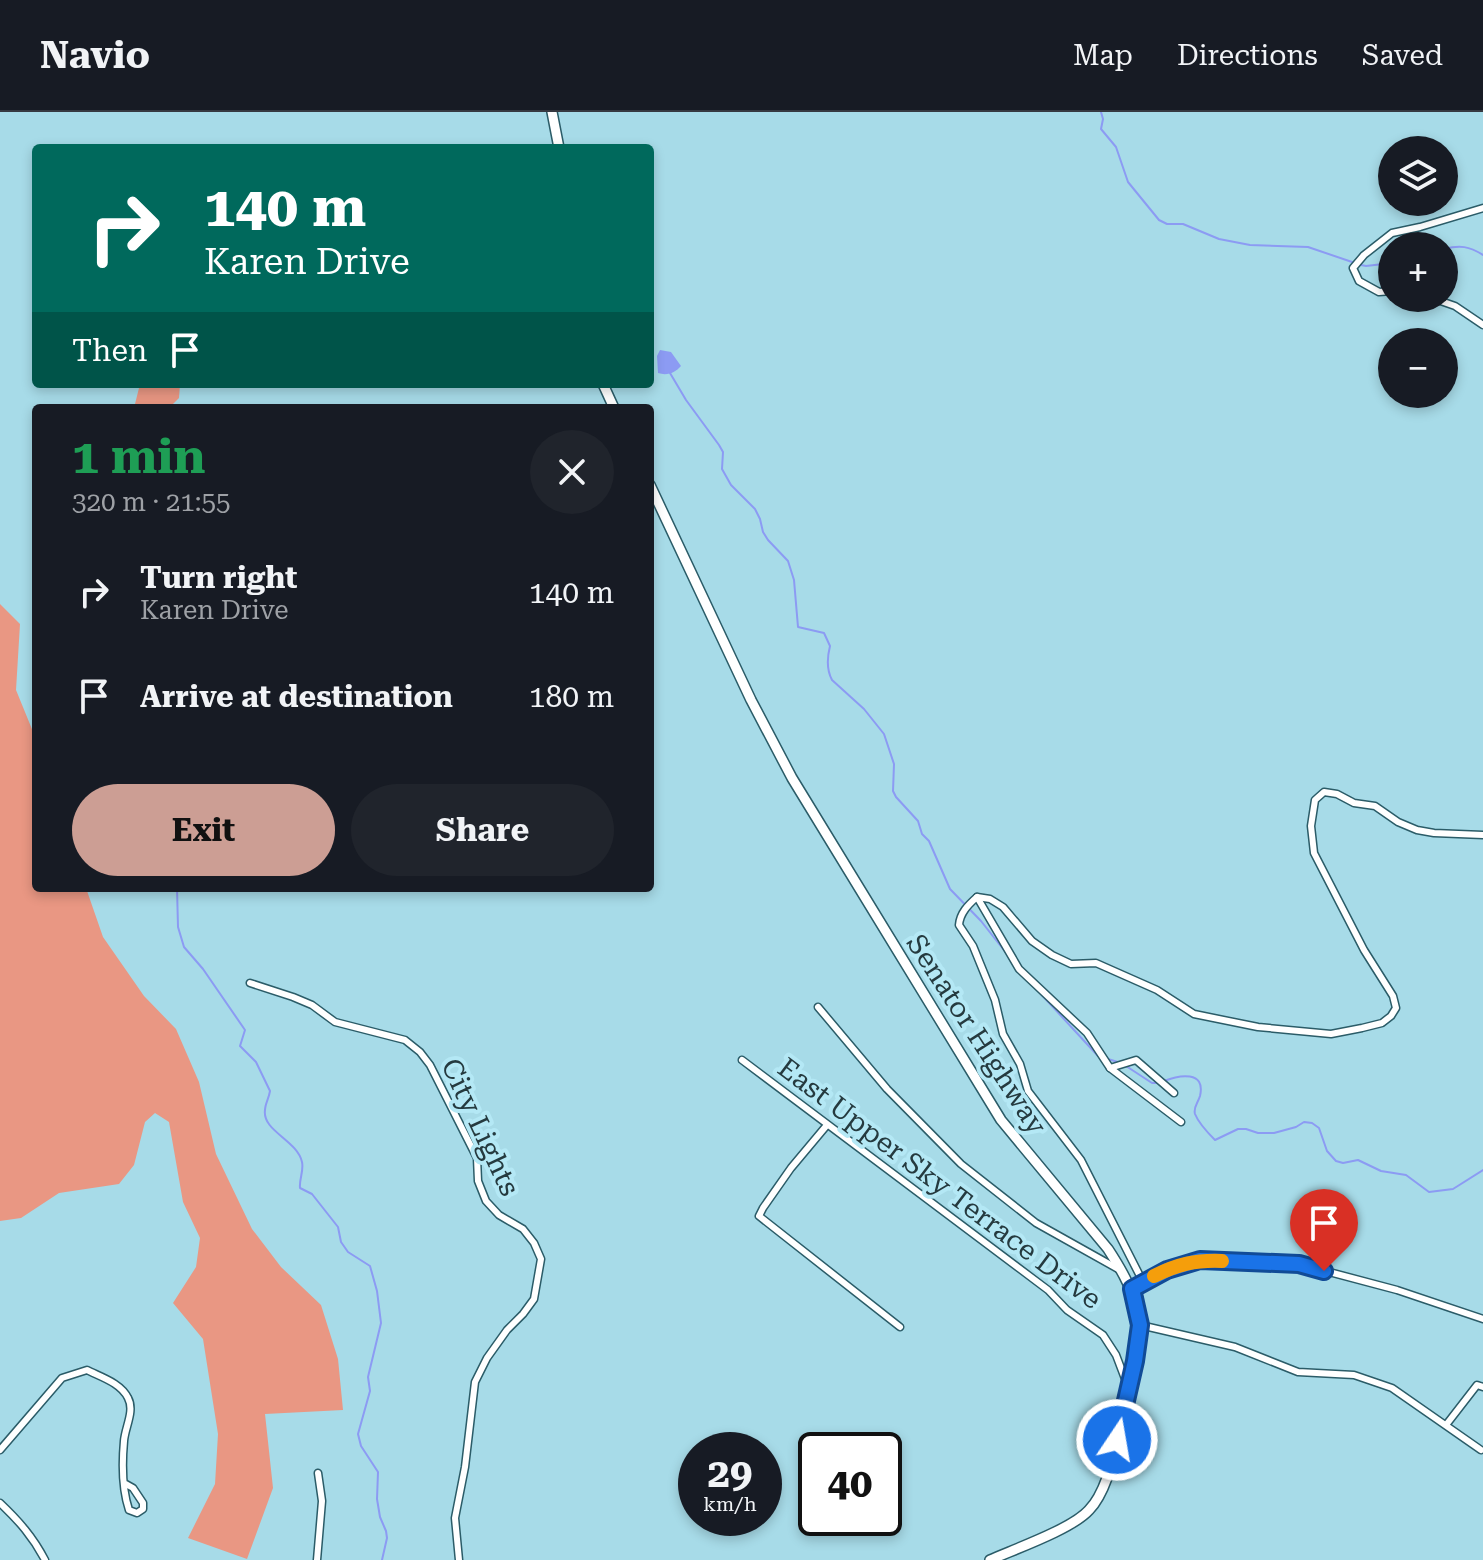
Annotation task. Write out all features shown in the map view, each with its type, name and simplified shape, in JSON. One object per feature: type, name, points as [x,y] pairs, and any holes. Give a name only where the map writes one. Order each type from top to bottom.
[{"type":"street","points":[[552,112],[558,144]]},
{"type":"street","points":[[1397,232],[1483,208]]},
{"type":"street","points":[[1378,244],[1353,268],[1359,281],[1378,291]]},
{"type":"street","points":[[1458,308],[1483,325]]},
{"type":"street","name":"Senator Highway","points":[[654,494],[751,700],[792,778],[1001,1120],[1108,1249],[1132,1289],[1140,1325],[1135,1361],[1107,1479],[1100,1495],[1089,1511],[1074,1522],[990,1560]]},
{"type":"street","points":[[977,897],[990,899],[1003,907],[1032,941],[1052,955],[1071,964],[1096,963],[1157,990],[1194,1014],[1258,1027],[1331,1034],[1382,1023],[1396,1008],[1393,996],[1364,950],[1314,853],[1311,826],[1315,800],[1324,792],[1337,794],[1354,803],[1375,806],[1398,822],[1417,830],[1483,835]]},
{"type":"street","points":[[977,897],[1019,969],[1087,1033],[1110,1068],[1181,1122]]},
{"type":"street","points":[[977,897],[966,907],[959,925],[973,946],[995,1000],[1003,1034],[1020,1064],[1028,1091],[1081,1160],[1096,1186],[1143,1282]]},
{"type":"street","name":"City Lights","points":[[250,983],[312,1005],[335,1022],[405,1040],[420,1052],[430,1065],[477,1158],[478,1181],[486,1201],[499,1215],[523,1229],[541,1259],[534,1299],[487,1358],[475,1382],[465,1467],[455,1518],[457,1560]]},
{"type":"street","points":[[818,1007],[887,1089],[961,1164],[1036,1223],[1123,1271]]},
{"type":"street","name":"East Upper Sky Terrace Drive","points":[[742,1060],[1048,1290],[1067,1310],[1103,1335],[1116,1355],[1128,1388]]},
{"type":"street","points":[[1110,1068],[1136,1060],[1174,1093]]},
{"type":"street","points":[[827,1125],[791,1168],[759,1216],[900,1327]]},
{"type":"street","points":[[1132,1289],[1167,1270],[1200,1260],[1299,1264],[1397,1290],[1483,1319]]},
{"type":"street","points":[[1140,1325],[1235,1347],[1298,1372],[1354,1375],[1392,1388],[1481,1450]]},
{"type":"street","points":[[0,1450],[62,1378],[87,1370],[119,1385],[128,1396],[131,1407],[124,1440],[124,1483],[125,1499],[129,1510],[137,1513],[143,1509],[143,1503],[133,1488],[124,1483]]},
{"type":"street","points":[[1446,1425],[1477,1385],[1483,1387]]},
{"type":"street","points":[[317,1560],[322,1501],[318,1473]]},
{"type":"street","points":[[0,1503],[22,1524],[45,1560]]},
{"type":"shaded area","points":[[139,388],[180,388],[179,398],[173,404],[135,404]]},
{"type":"shaded area","points":[[0,604],[20,624],[16,690],[32,729],[32,892],[87,892],[103,937],[144,996],[176,1029],[199,1082],[216,1154],[252,1229],[281,1267],[321,1305],[338,1359],[343,1410],[265,1414],[273,1488],[247,1559],[188,1538],[215,1484],[218,1434],[203,1339],[173,1303],[196,1267],[200,1238],[183,1202],[169,1122],[155,1113],[145,1122],[134,1165],[119,1184],[59,1193],[21,1218],[0,1221]]},
{"type":"water","points":[[660,350],[671,352],[681,366],[671,373],[658,373],[657,356]]},
{"type":"waterway","points":[[1101,112],[1101,129],[1116,147],[1128,182],[1159,220],[1167,224],[1183,224],[1219,239],[1250,245],[1308,247],[1355,263]]},
{"type":"waterway","points":[[1458,247],[1483,255]]},
{"type":"waterway","points":[[1361,265],[1378,265]]},
{"type":"waterway","points":[[670,373],[723,452],[722,469],[731,485],[755,509],[768,540],[788,561],[794,580],[798,627],[824,633],[830,646],[828,663],[832,680],[864,709],[884,734],[894,764],[893,791],[896,797],[918,821],[950,889],[1007,954]]},
{"type":"waterway","points":[[177,892],[178,927],[184,947],[245,1030],[240,1046],[256,1062],[270,1091],[265,1108],[269,1124],[294,1148],[302,1162],[300,1188],[312,1194],[338,1227],[341,1242],[348,1252],[370,1266],[381,1323],[368,1377],[370,1391],[358,1434],[361,1446],[378,1472],[377,1499],[387,1538],[382,1560]]},
{"type":"waterway","points":[[1040,993],[1098,1056]]},
{"type":"waterway","points":[[1108,1059],[1121,1063]]},
{"type":"waterway","points":[[1126,1066],[1152,1083],[1159,1083]]},
{"type":"waterway","points":[[1164,1081],[1190,1076],[1199,1082],[1201,1088],[1195,1114],[1215,1140],[1238,1129],[1274,1133],[1304,1122],[1312,1123],[1319,1128],[1327,1151],[1336,1161],[1358,1160],[1381,1171],[1406,1175],[1429,1192],[1453,1189],[1483,1170]]},
{"type":"slow traffic","points":[[1154,1276],[1200,1260],[1222,1261]]},
{"type":"route","points":[[1117,1440],[1140,1325],[1132,1289],[1167,1270],[1200,1260],[1299,1264],[1324,1271]]}]
